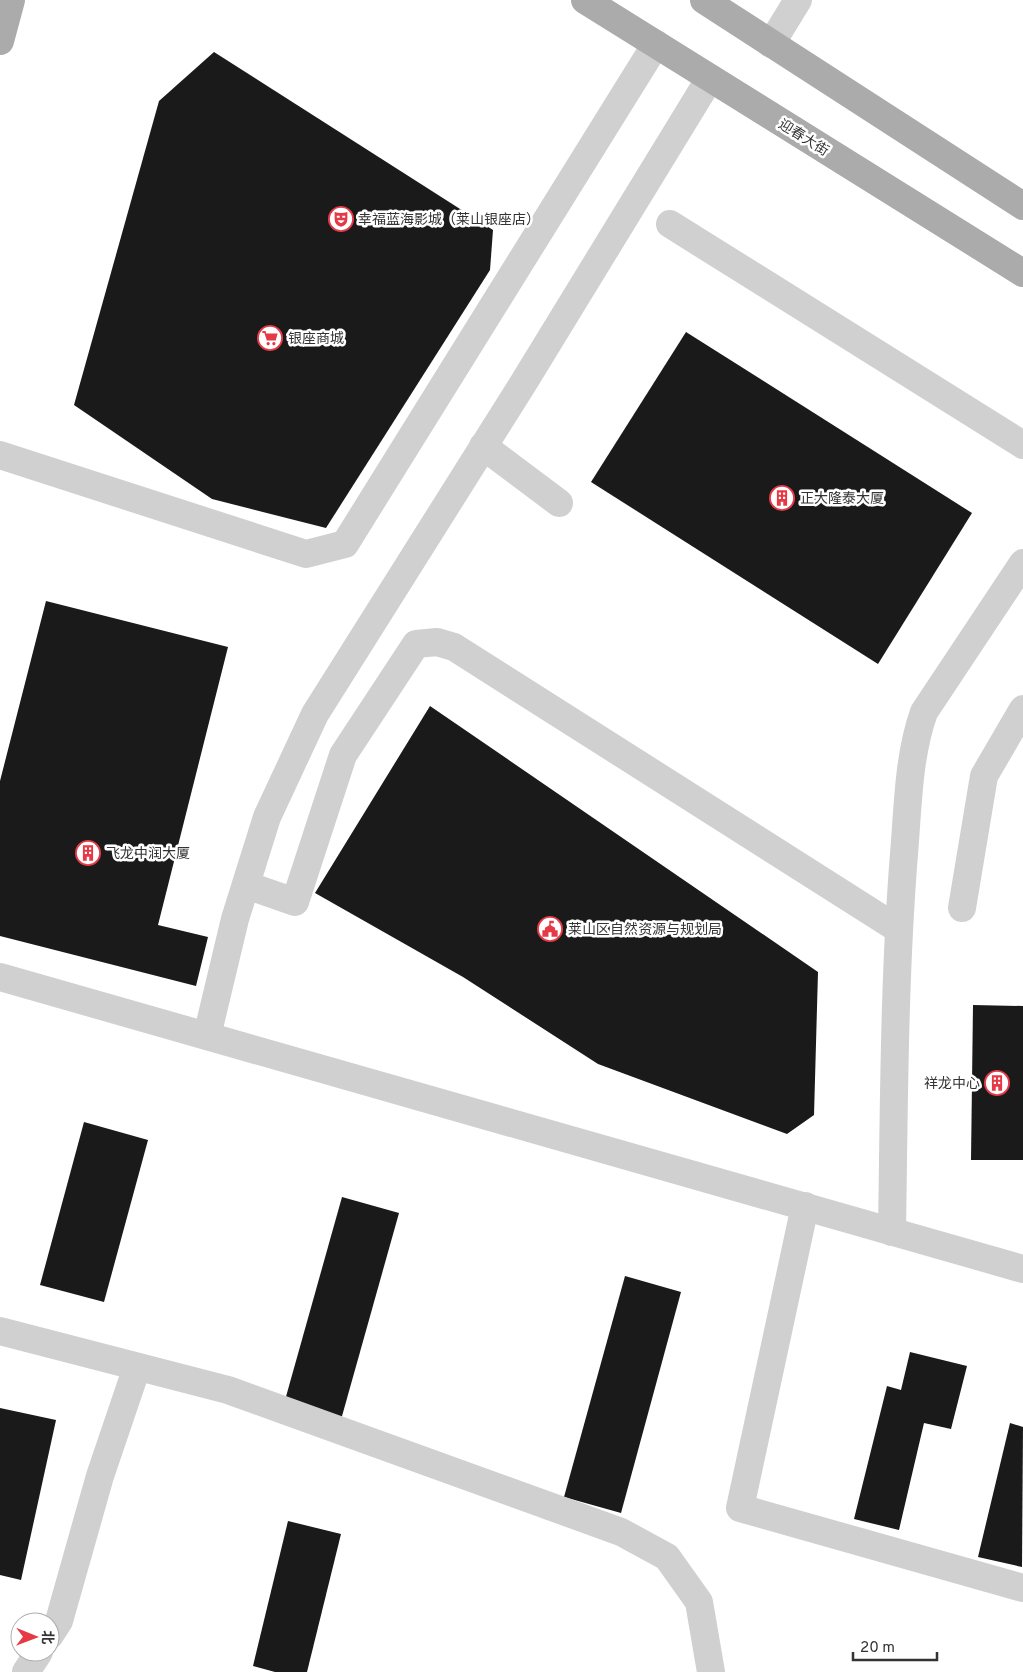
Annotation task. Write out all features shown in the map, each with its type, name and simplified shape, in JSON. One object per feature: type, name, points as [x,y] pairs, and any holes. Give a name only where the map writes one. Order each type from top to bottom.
[{"type":"main road","points":[[0,41],[10,0]]},
{"type":"main road","name":"迎春大街","points":[[585,0],[1023,273]]},
{"type":"main road","points":[[704,0],[1023,206]]},
{"type":"street","points":[[771,44],[798,0]]},
{"type":"street","points":[[0,455],[306,554],[345,544],[656,44]]},
{"type":"street","points":[[207,1036],[235,919],[267,817],[315,714],[710,78]]},
{"type":"street","points":[[670,224],[1023,445]]},
{"type":"street","points":[[483,446],[559,503]]},
{"type":"street","points":[[892,1232],[898,929],[911,774],[917,733],[924,712],[1023,563]]},
{"type":"street","points":[[246,884],[295,902],[342,755],[416,644],[432,641],[454,647],[898,929]]},
{"type":"street","points":[[962,908],[984,776],[1023,709]]},
{"type":"street","points":[[0,977],[1023,1269]]},
{"type":"street","points":[[805,1206],[740,1508],[1023,1588]]},
{"type":"street","points":[[0,1331],[228,1390],[621,1532],[667,1557],[700,1602],[711,1672]]},
{"type":"street","points":[[60,1617],[100,1476],[137,1367]]},
{"type":"building","name":"银座商城","points":[[214,52],[493,230],[490,270],[326,528],[212,499],[74,405],[159,101]]},
{"type":"building","name":"正大隆泰大厦","points":[[686,332],[972,513],[878,664],[591,482]]},
{"type":"building","name":"飞龙·中润大厦","points":[[46,601],[228,647],[158,925],[208,937],[196,986],[0,936],[0,781]]},
{"type":"building","points":[[430,706],[818,972],[814,1115],[787,1134],[598,1064],[463,977],[315,893]]},
{"type":"building","name":"祥龙中心","points":[[973,1005],[1023,1006],[1023,1160],[971,1160]]},
{"type":"building","points":[[84,1122],[148,1140],[104,1302],[40,1285]]},
{"type":"building","points":[[342,1197],[399,1213],[337,1434],[280,1418]]},
{"type":"building","points":[[625,1276],[681,1292],[621,1513],[564,1497]]},
{"type":"building","points":[[910,1352],[967,1366],[951,1429],[924,1423],[899,1530],[854,1519],[887,1386],[901,1390]]},
{"type":"building","points":[[0,1408],[56,1420],[21,1580],[0,1575]]},
{"type":"building","points":[[1010,1423],[1023,1427],[1022,1567],[978,1557]]},
{"type":"building","points":[[288,1521],[341,1534],[307,1672],[275,1672],[253,1666]]},
{"type":"place","name":"幸福蓝海影城（莱山银座店）","points":[[341,219]]},
{"type":"place","name":"银座商城","points":[[270,338]]},
{"type":"place","name":"正大隆泰大厦","points":[[782,498]]},
{"type":"place","name":"飞龙·中润大厦","points":[[88,853]]},
{"type":"place","name":"莱山区自然资源与规划局","points":[[550,929]]},
{"type":"place","name":"祥龙中心","points":[[997,1083]]}]
